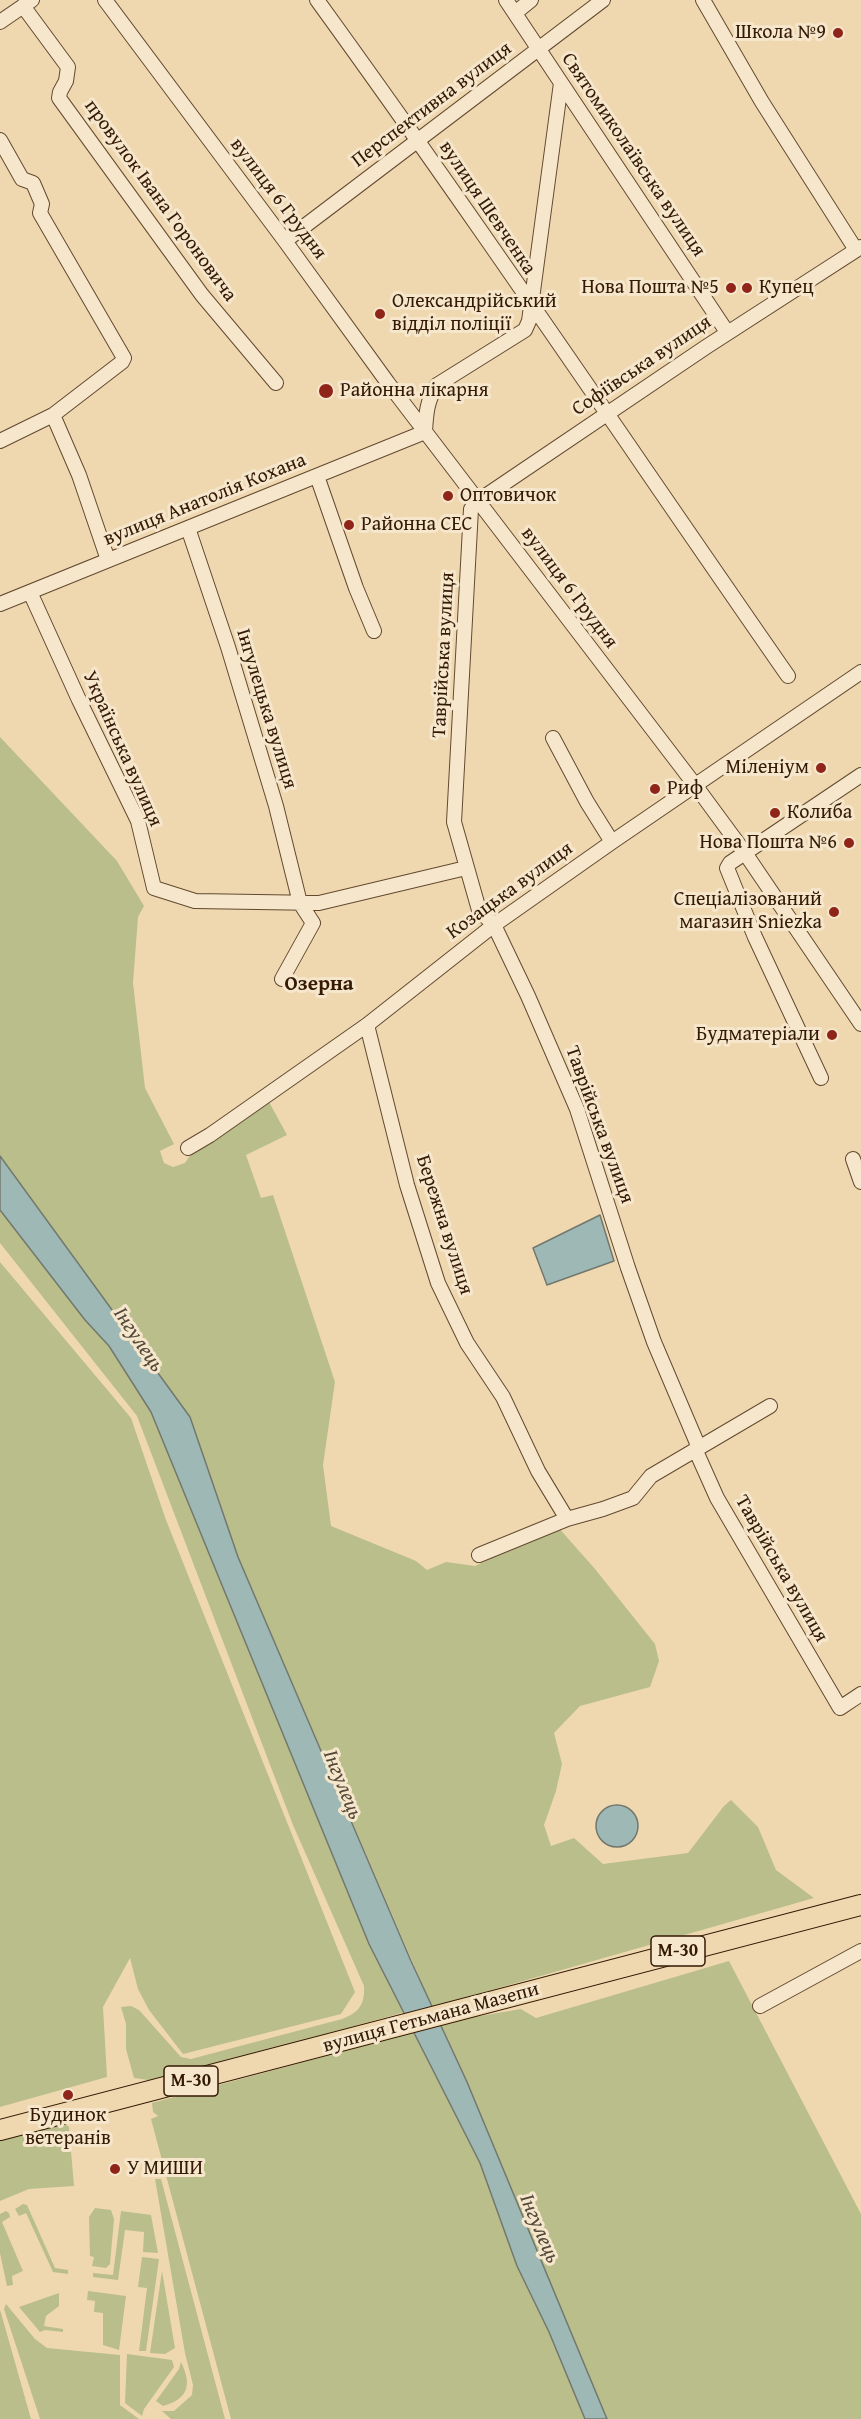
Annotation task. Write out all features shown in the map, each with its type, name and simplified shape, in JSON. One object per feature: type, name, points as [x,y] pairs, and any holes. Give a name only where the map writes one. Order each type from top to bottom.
[{"type":"highway","name":"вулиця Гетьмана Мазепи","points":[[0,2130],[861,1905]]},
{"type":"street","name":"вулиця 6 Грудня","points":[[105,0],[425,432],[695,785],[745,853],[861,1024]]},
{"type":"street","name":"вулиця Шевченка","points":[[317,0],[418,140],[531,307],[788,676]]},
{"type":"street","name":"Святомиколаївська вулиця","points":[[506,0],[727,332]]},
{"type":"street","points":[[515,13],[531,0]]},
{"type":"street","name":"Перспективна вулиця","points":[[285,241],[603,0]]},
{"type":"street","points":[[703,0],[762,102],[859,248]]},
{"type":"street","points":[[0,22],[28,3]]},
{"type":"street","name":"провулок Івана Гороновича","points":[[28,3],[68,67],[66,81],[59,98],[202,295],[276,383]]},
{"type":"street","points":[[425,432],[426,410],[430,395],[437,385],[525,330],[531,307],[561,83]]},
{"type":"street","points":[[0,140],[22,179],[33,183],[42,204],[40,213],[124,358],[122,362],[52,415],[0,441]]},
{"type":"street","name":"Софіївська вулиця","points":[[478,501],[727,332],[859,248]]},
{"type":"street","points":[[52,415],[79,475],[108,560]]},
{"type":"street","name":"вулиця Анатолія Кохана","points":[[0,604],[425,432]]},
{"type":"street","points":[[317,476],[356,588],[374,631]]},
{"type":"street","name":"Таврійська вулиця","points":[[478,501],[471,509],[454,822],[479,910],[494,925],[577,1108],[654,1342],[697,1443],[696,1451],[717,1498],[840,1708],[861,1694]]},
{"type":"street","name":"Інгулецька вулиця","points":[[188,528],[228,647],[276,806],[300,903]]},
{"type":"street","name":"Українська вулиця","points":[[30,592],[138,822],[154,888],[195,901],[319,903],[466,868]]},
{"type":"street","name":"Козацька вулиця","points":[[188,1148],[367,1025],[494,925],[861,672]]},
{"type":"street","points":[[553,738],[587,802],[612,842]]},
{"type":"street","points":[[821,1078],[755,937],[728,868],[730,863],[861,774]]},
{"type":"street","points":[[282,978],[313,923],[300,903]]},
{"type":"street","name":"Бережна вулиця","points":[[367,1025],[407,1185],[438,1283],[467,1343],[503,1396],[538,1471],[567,1519]]},
{"type":"street","points":[[853,1159],[861,1182]]},
{"type":"street","points":[[479,1555],[567,1519],[633,1498],[651,1476],[770,1406]]},
{"type":"street","points":[[760,2006],[861,1951]]},
{"type":"green space","points":[[0,737],[117,861],[144,906],[138,917],[133,983],[145,1088],[174,1144],[160,1151],[164,1163],[173,1167],[185,1163],[193,1151],[268,1100],[287,1135],[246,1155],[261,1198],[273,1195],[335,1382],[323,1465],[331,1526],[416,1561],[427,1570],[446,1562],[475,1566],[557,1526],[655,1644],[659,1661],[650,1687],[580,1706],[554,1733],[562,1764],[556,1791],[544,1825],[551,1846],[574,1838],[603,1864],[688,1853],[731,1800],[758,1827],[776,1870],[814,1898],[432,2007],[238,1557],[190,1417],[0,1156]]},
{"type":"green space","points":[[0,1210],[85,1320],[109,1346],[151,1412],[369,1944],[405,2012],[155,2081],[134,2078],[126,2049],[126,2024],[121,2007],[131,2006],[139,2010],[181,2057],[191,2059],[348,2017],[360,2007],[364,1986],[293,1825],[137,1416],[0,1243]]},
{"type":"green space","points":[[0,1262],[131,1418],[166,1520],[355,1992],[341,2014],[183,2054],[149,2010],[138,1989],[130,1958],[103,2007],[107,2077],[0,2107]]},
{"type":"green space","points":[[729,1961],[861,2214],[861,2419],[607,2419],[467,2082],[439,2023],[521,2009],[536,2018]]},
{"type":"green space","points":[[415,2032],[480,2163],[517,2266],[549,2332],[585,2419],[231,2419],[151,2119],[158,2116],[153,2112],[152,2103]]},
{"type":"green space","points":[[64,2123],[69,2127],[74,2186],[29,2189],[0,2201],[0,2139]]},
{"type":"green space","points":[[155,2179],[161,2179],[225,2419],[171,2419],[162,2411],[174,2411],[192,2395],[193,2385],[185,2353]]},
{"type":"green space","points":[[23,2204],[27,2205],[55,2268],[68,2270],[68,2274],[53,2272],[26,2213],[19,2216],[15,2209]]},
{"type":"green space","points":[[95,2208],[111,2210],[114,2219],[110,2264],[106,2268],[92,2266],[94,2257],[90,2256],[89,2217]]},
{"type":"green space","points":[[6,2211],[10,2217],[2,2222],[23,2271],[12,2276],[13,2285],[7,2286],[0,2253],[0,2214]]},
{"type":"green space","points":[[121,2211],[151,2215],[158,2253],[143,2252],[144,2232],[125,2230],[118,2280],[93,2277],[93,2273],[113,2275]]},
{"type":"green space","points":[[142,2257],[159,2259],[146,2351],[139,2351],[147,2288],[138,2287]]},
{"type":"green space","points":[[162,2271],[175,2348],[165,2354],[150,2353]]},
{"type":"green space","points":[[88,2291],[126,2296],[119,2350],[103,2345],[103,2313],[94,2312],[95,2301],[87,2300]]},
{"type":"green space","points":[[59,2293],[59,2306],[46,2316],[44,2326],[63,2329],[63,2332],[45,2330],[40,2332],[19,2307]]},
{"type":"green space","points":[[6,2304],[35,2339],[47,2348],[120,2355],[120,2405],[139,2419],[40,2419],[4,2309]]},
{"type":"green space","points":[[0,2310],[1,2313],[31,2419],[0,2419]]},
{"type":"green space","points":[[127,2354],[172,2360],[174,2367],[144,2409],[142,2416],[125,2403]]},
{"type":"green space","points":[[181,2362],[186,2377],[186,2390],[178,2399],[163,2406],[156,2401],[179,2369]]},
{"type":"water","points":[[0,1156],[190,1417],[238,1557],[411,1961],[467,2082],[607,2419],[585,2419],[549,2332],[517,2266],[480,2163],[369,1944],[151,1412],[109,1346],[85,1320],[0,1210]]},
{"type":"water","points":[[600,1215],[614,1261],[547,1285],[533,1248]]},
{"type":"water","points":[[617,1805],[625,1806],[632,1811],[637,1818],[637,1834],[632,1841],[625,1846],[617,1847],[609,1846],[602,1841],[597,1834],[596,1826],[597,1818],[602,1811],[609,1806]]},
{"type":"place","name":"Школа №9","points":[[838,33]]},
{"type":"place","name":"Нова Пошта №5","points":[[731,288]]},
{"type":"place","name":"Купец","points":[[747,288]]},
{"type":"place","name":"Олександрійський відділ поліції","points":[[380,314]]},
{"type":"place","name":"Районна лікарня","points":[[326,391]]},
{"type":"place","name":"Оптовичок","points":[[448,496]]},
{"type":"place","name":"Районна СЕС","points":[[349,525]]},
{"type":"place","name":"Міленіум","points":[[821,768]]},
{"type":"place","name":"Риф","points":[[655,789]]},
{"type":"place","name":"Колиба","points":[[775,813]]},
{"type":"place","name":"Нова Пошта №6","points":[[849,843]]},
{"type":"place","name":"Спеціалізований магазин Sniezka","points":[[834,912]]},
{"type":"place","name":"Будматеріали","points":[[832,1035]]},
{"type":"place","name":"Будинок ветеранів","points":[[68,2095]]},
{"type":"place","name":"У МИШИ","points":[[115,2169]]},
{"type":"district","name":"Озерна","points":[[319,985]]},
{"type":"water label","name":"Інгулець","points":[[138,1340]]},
{"type":"water label","name":"Інгулець","points":[[342,1785]]},
{"type":"water label","name":"Інгулець","points":[[539,2229]]}]
